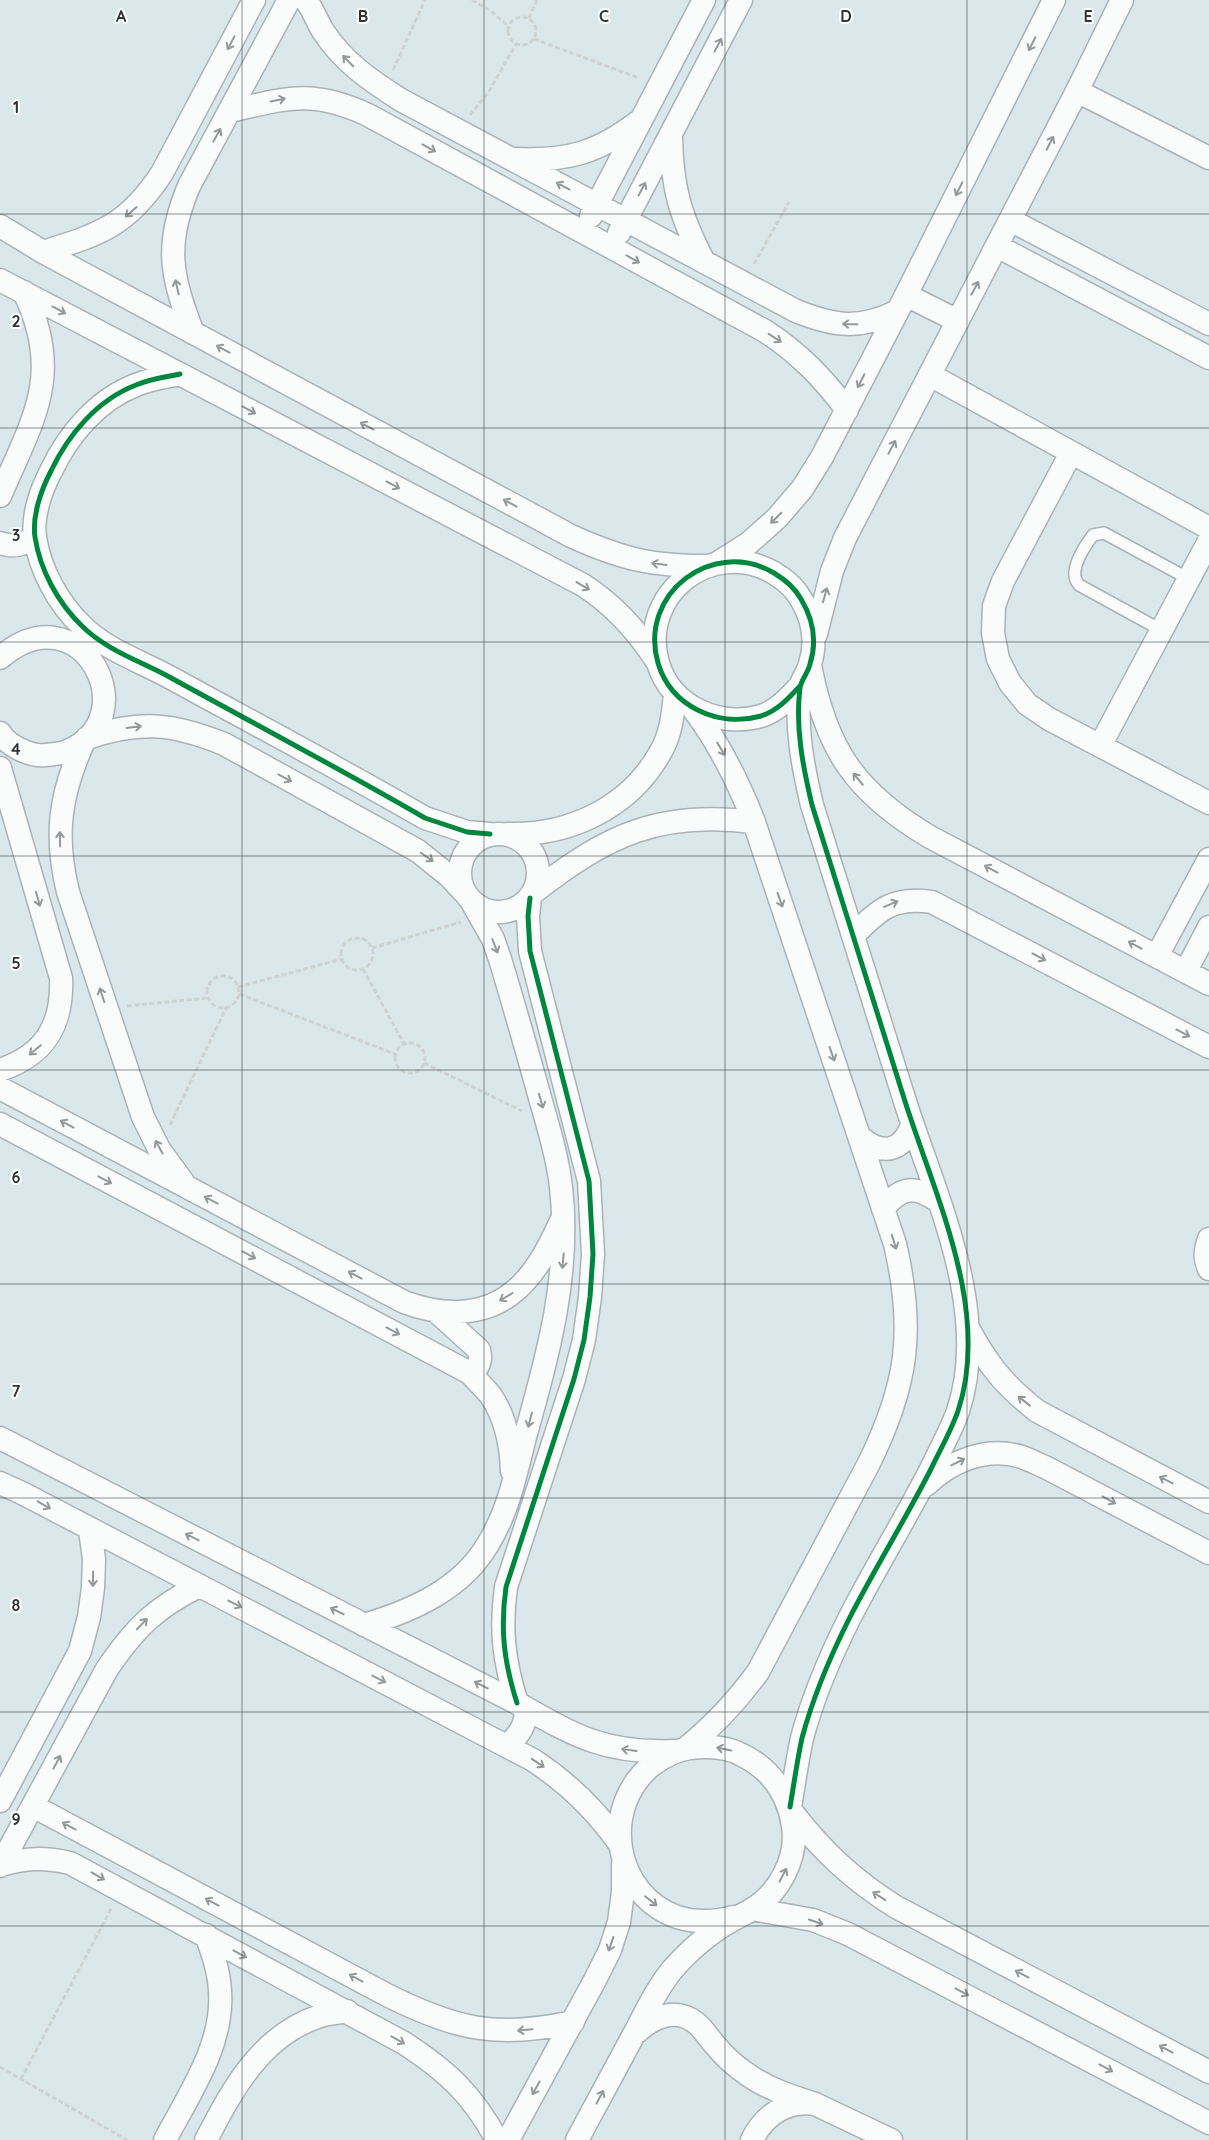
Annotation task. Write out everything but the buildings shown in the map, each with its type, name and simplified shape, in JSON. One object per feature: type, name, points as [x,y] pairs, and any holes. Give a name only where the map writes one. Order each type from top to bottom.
[{"type":"street","points":[[43,252],[100,233],[119,222],[135,209],[150,192],[162,173],[254,0]]},
{"type":"street","points":[[193,333],[178,295],[174,274],[172,252],[174,230],[180,208],[189,186],[290,0]]},
{"type":"street","points":[[306,0],[323,30],[351,66],[377,85],[796,311],[838,324],[858,325],[878,321],[901,304]]},
{"type":"street","points":[[583,232],[704,0]]},
{"type":"street","points":[[612,247],[741,0]]},
{"type":"street","points":[[658,663],[655,644],[656,630],[663,605],[675,588],[690,575],[712,565],[749,543],[790,504],[822,457],[1054,0]]},
{"type":"street","points":[[694,709],[716,718],[740,720],[763,715],[783,704],[800,686],[810,665],[832,571],[845,538],[1078,91],[1122,0]]},
{"type":"street","points":[[354,108],[352,103],[354,91],[362,82],[377,85]]},
{"type":"street","points":[[1078,91],[1209,158]]},
{"type":"street","points":[[230,111],[283,99],[307,98],[331,101],[354,108],[766,332],[790,348],[811,366],[847,410]]},
{"type":"street","points":[[512,159],[547,160],[582,154],[614,139],[642,118]]},
{"type":"street","points":[[671,135],[672,167],[677,200],[702,260]]},
{"type":"street","points":[[150,192],[154,198],[166,206],[180,208]]},
{"type":"street","points":[[1010,220],[1209,324]]},
{"type":"street","points":[[0,226],[43,252],[572,536],[608,552],[640,562],[674,566],[741,562],[764,567],[785,579],[800,597],[811,618],[814,642]]},
{"type":"street","points":[[997,246],[1209,358]]},
{"type":"street","points":[[0,280],[553,569],[604,599],[624,618],[643,640],[658,663],[665,680],[676,694],[694,709],[713,734],[729,762],[754,822],[895,1244],[903,1281],[906,1319],[905,1357],[897,1395],[885,1431],[758,1672],[737,1700],[713,1726],[681,1750],[660,1759],[644,1772],[632,1787],[624,1805],[619,1824],[623,1892],[616,1931],[602,1965],[573,2022],[508,2140]]},
{"type":"street","points":[[0,496],[33,418],[41,393],[44,367],[42,341],[36,316],[24,292]]},
{"type":"street","points":[[901,304],[958,322]]},
{"type":"street","points":[[180,374],[136,384],[107,401],[81,424],[61,450],[46,481],[36,513],[35,536],[42,564],[54,590],[82,626],[108,646],[170,677],[425,818],[467,832],[529,835],[575,825],[598,813],[622,796],[644,776],[661,752],[672,724],[676,694]]},
{"type":"street","points":[[930,375],[1209,528]]},
{"type":"street","points":[[1071,453],[1003,581],[994,606],[993,633],[998,659],[1010,683],[1027,704],[1049,719],[1209,803]]},
{"type":"street","points":[[0,543],[8,546],[18,545],[27,542],[35,536]]},
{"type":"street","points":[[553,569],[567,559],[572,544],[572,536]]},
{"type":"street","points":[[1100,746],[1209,540]]},
{"type":"street","points":[[71,614],[78,647]]},
{"type":"street","points":[[0,658],[17,644],[37,637],[58,638],[78,647],[93,661],[102,680],[105,701],[99,721],[86,740],[65,789],[60,815],[62,867],[68,892],[137,1099],[160,1149],[186,1187]]},
{"type":"street","points":[[78,647],[108,646]]},
{"type":"street","points":[[810,665],[817,701],[829,735],[848,767],[871,795],[899,818],[930,837],[1209,984]]},
{"type":"street","points":[[800,686],[799,726],[805,776],[812,805],[912,1125],[953,1242],[963,1284],[968,1327],[966,1369],[958,1410],[920,1491],[849,1619],[824,1674],[802,1740],[790,1809],[813,1839],[838,1865],[866,1888],[896,1907],[1209,2072]]},
{"type":"street","points":[[0,733],[20,750],[42,755],[65,752],[86,740],[114,729],[142,726],[170,727],[198,733],[224,744],[418,851],[444,871],[472,903],[483,910],[502,912],[521,906],[532,895],[577,860],[624,835],[655,824],[688,819],[721,818],[754,822]]},
{"type":"street","points":[[0,768],[61,978],[62,998],[58,1017],[50,1034],[38,1048],[22,1060],[0,1070]]},
{"type":"street","points":[[364,1625],[394,1617],[421,1605],[447,1588],[469,1568],[488,1545],[512,1486],[540,1383],[559,1300],[564,1216],[555,1154],[500,959],[459,877],[460,863],[466,850],[476,840],[498,834],[517,838],[527,845],[534,856],[538,868],[538,880],[532,895],[528,916],[530,951],[589,1181],[593,1254],[584,1340],[574,1379],[506,1587],[502,1616],[503,1646],[508,1675],[526,1718],[522,1729],[507,1745]]},
{"type":"street","points":[[1157,956],[1209,859]]},
{"type":"street","points":[[854,935],[882,908],[898,901],[915,899],[932,902],[1209,1046]]},
{"type":"street","points":[[1186,971],[1209,927]]},
{"type":"street","points":[[0,1088],[404,1302],[437,1312],[463,1312],[488,1306],[511,1294],[531,1273],[549,1247],[564,1216]]},
{"type":"street","points":[[0,1124],[470,1374],[491,1396],[505,1424],[511,1454],[512,1486]]},
{"type":"street","points":[[860,1138],[870,1146],[884,1150],[897,1147],[908,1138],[912,1125]]},
{"type":"street","points":[[883,1209],[893,1196],[908,1190],[925,1192],[938,1202]]},
{"type":"street","points":[[1209,1239],[1205,1260],[1209,1269]]},
{"type":"street","points":[[437,1312],[479,1350],[481,1356],[478,1366],[470,1374]]},
{"type":"street","points":[[968,1327],[981,1352],[996,1374],[1037,1411],[1209,1502]]},
{"type":"street","points":[[0,1438],[583,1739],[614,1748],[645,1752],[681,1750],[704,1746],[722,1748],[740,1753],[756,1762],[771,1775],[782,1790],[790,1809],[794,1830],[793,1848],[788,1867],[779,1884],[767,1898],[692,1949],[658,1988],[577,2140]]},
{"type":"street","points":[[920,1491],[940,1472],[965,1458],[992,1453],[1020,1456],[1047,1468],[1209,1553]]},
{"type":"street","points":[[0,1483],[507,1745],[550,1771],[576,1791],[601,1819],[621,1853],[632,1880],[644,1895],[659,1908],[677,1916],[696,1921],[715,1922],[743,1913],[813,1920],[848,1934],[1209,2123]]},
{"type":"street","points":[[0,1801],[80,1651],[90,1616],[93,1588],[94,1559],[90,1530]]},
{"type":"street","points":[[488,1545],[490,1554],[496,1561],[505,1563],[514,1559]]},
{"type":"street","points":[[0,1866],[107,1669],[128,1639],[149,1617],[173,1599],[199,1586]]},
{"type":"street","points":[[80,1651],[95,1656],[107,1669]]},
{"type":"street","points":[[32,1806],[385,1994],[439,2020],[492,2030],[546,2028],[573,2022]]},
{"type":"street","points":[[0,1866],[24,1859],[47,1858],[70,1863],[122,1889],[370,2024],[435,2063],[462,2088],[485,2117],[497,2140]]},
{"type":"street","points":[[165,2140],[211,2050],[218,2021],[220,1992],[216,1963],[206,1935]]},
{"type":"street","points":[[370,2024],[382,2016],[386,2009],[385,1994]]},
{"type":"street","points":[[206,2140],[230,2093],[247,2068],[268,2047],[293,2029],[320,2016],[347,2012]]},
{"type":"street","points":[[633,2036],[649,2021],[660,2016],[684,2016],[695,2022],[716,2047],[746,2074],[782,2093],[815,2104],[891,2140]]},
{"type":"street","points":[[199,2076],[211,2072],[222,2077],[227,2081],[230,2093]]},
{"type":"street","points":[[752,2140],[768,2117],[784,2107],[802,2102],[815,2104]]},
{"type":"lane","points":[[1161,630],[1079,585],[1074,577],[1075,568],[1093,535],[1104,533],[1189,579]]},
{"type":"path","points":[[377,85],[426,0]]},
{"type":"path","points":[[472,0],[490,11],[508,26],[509,37],[516,44],[526,45],[534,39],[536,28],[529,18]]},
{"type":"path","points":[[529,18],[537,0]]},
{"type":"path","points":[[508,26],[516,18],[529,18]]},
{"type":"path","points":[[534,39],[660,86]]},
{"type":"path","points":[[456,129],[488,93],[516,44]]},
{"type":"path","points":[[743,283],[789,202]]},
{"type":"path","points":[[372,948],[472,903]]},
{"type":"path","points":[[355,937],[362,938],[372,948],[372,960],[363,969],[350,968],[345,965],[342,959],[343,945],[355,937]]},
{"type":"path","points":[[238,986],[342,959]]},
{"type":"path","points":[[363,969],[404,1044]]},
{"type":"path","points":[[221,976],[234,980],[238,986],[239,994],[232,1006],[218,1008],[208,998],[207,991],[209,984],[221,976]]},
{"type":"path","points":[[239,994],[395,1054]]},
{"type":"path","points":[[107,1008],[208,998]]},
{"type":"path","points":[[160,1149],[226,1008]]},
{"type":"path","points":[[395,1054],[404,1044]]},
{"type":"path","points":[[395,1054],[397,1066],[408,1073],[420,1068],[424,1063],[422,1050],[417,1045],[404,1044]]},
{"type":"path","points":[[424,1063],[547,1123]]},
{"type":"path","points":[[21,2079],[122,1889]]},
{"type":"path","points":[[0,2066],[127,2140]]},
{"type":"cycle path","points":[[180,374],[141,383],[122,392],[96,409],[66,444],[47,478],[36,512],[35,537],[37,549],[46,574],[65,607],[92,635],[114,649],[173,679],[425,818],[467,832],[490,834]]},
{"type":"cycle path","points":[[790,1807],[802,1738],[811,1707],[829,1663],[859,1600],[931,1469],[958,1411],[967,1372],[968,1332],[963,1292],[943,1211],[903,1095],[812,805],[803,762],[798,717],[800,688],[809,667],[813,647],[813,631],[808,614],[799,595],[789,584],[774,573],[750,564],[727,562],[705,567],[685,579],[670,595],[659,615],[655,638],[658,663],[664,678],[674,692],[685,702],[713,716],[745,719],[761,716],[772,711],[800,686]]},
{"type":"cycle path","points":[[517,1703],[504,1646],[503,1618],[506,1587],[574,1379],[584,1340],[593,1254],[589,1181],[530,951],[528,916],[530,898]]}]
